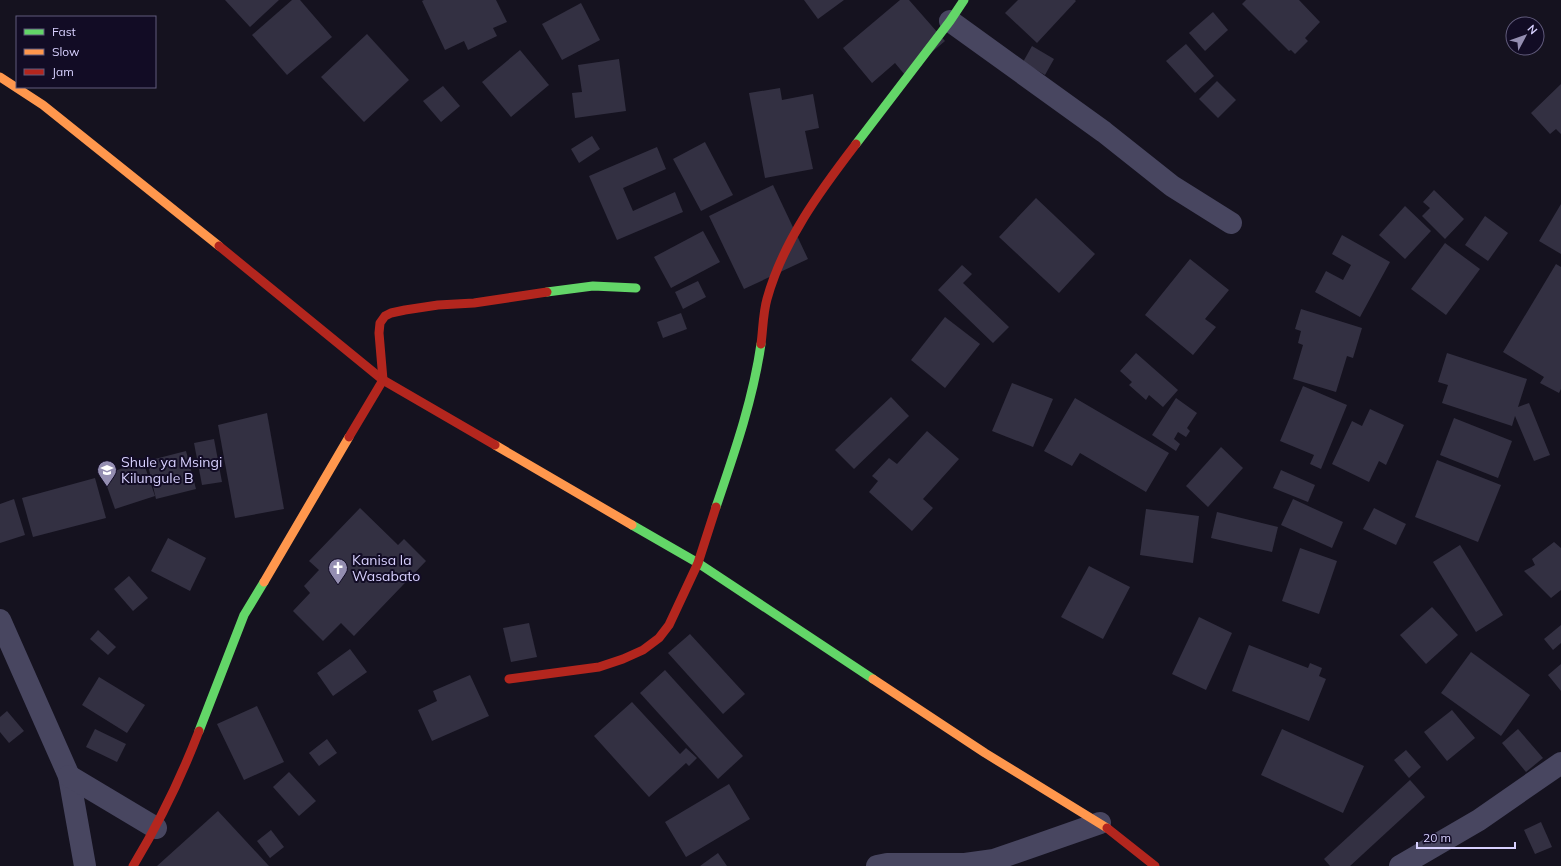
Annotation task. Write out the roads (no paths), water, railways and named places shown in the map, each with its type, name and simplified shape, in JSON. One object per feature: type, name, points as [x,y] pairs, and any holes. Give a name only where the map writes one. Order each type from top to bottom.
[{"type":"street","points":[[509,680],[599,667],[623,659],[642,650],[659,638],[669,625],[698,563],[750,401],[759,359],[767,300],[779,264],[796,230],[827,181],[950,21],[964,0]]},
{"type":"street","points":[[950,21],[1104,132],[1172,186],[1231,223]]},
{"type":"street","points":[[0,77],[16,87]]},
{"type":"street","points":[[17,88],[43,105],[383,380],[698,563],[985,753],[1100,823],[1155,866]]},
{"type":"street","points":[[132,866],[156,828],[190,754],[244,615],[383,380],[379,333],[380,323],[385,316],[390,312],[432,306],[474,303],[593,286],[636,288]]},
{"type":"street","points":[[0,620],[69,776],[85,866]]},
{"type":"street","points":[[1400,866],[1479,820],[1561,763]]},
{"type":"street","points":[[69,776],[156,828]]},
{"type":"street","points":[[877,866],[887,864],[965,864],[994,860],[1100,823]]},
{"type":"place","name":"Shule ya Msingi Kilungule B","points":[[107,487]]},
{"type":"place","name":"Kanisa la Wasabato","points":[[338,585]]}]
